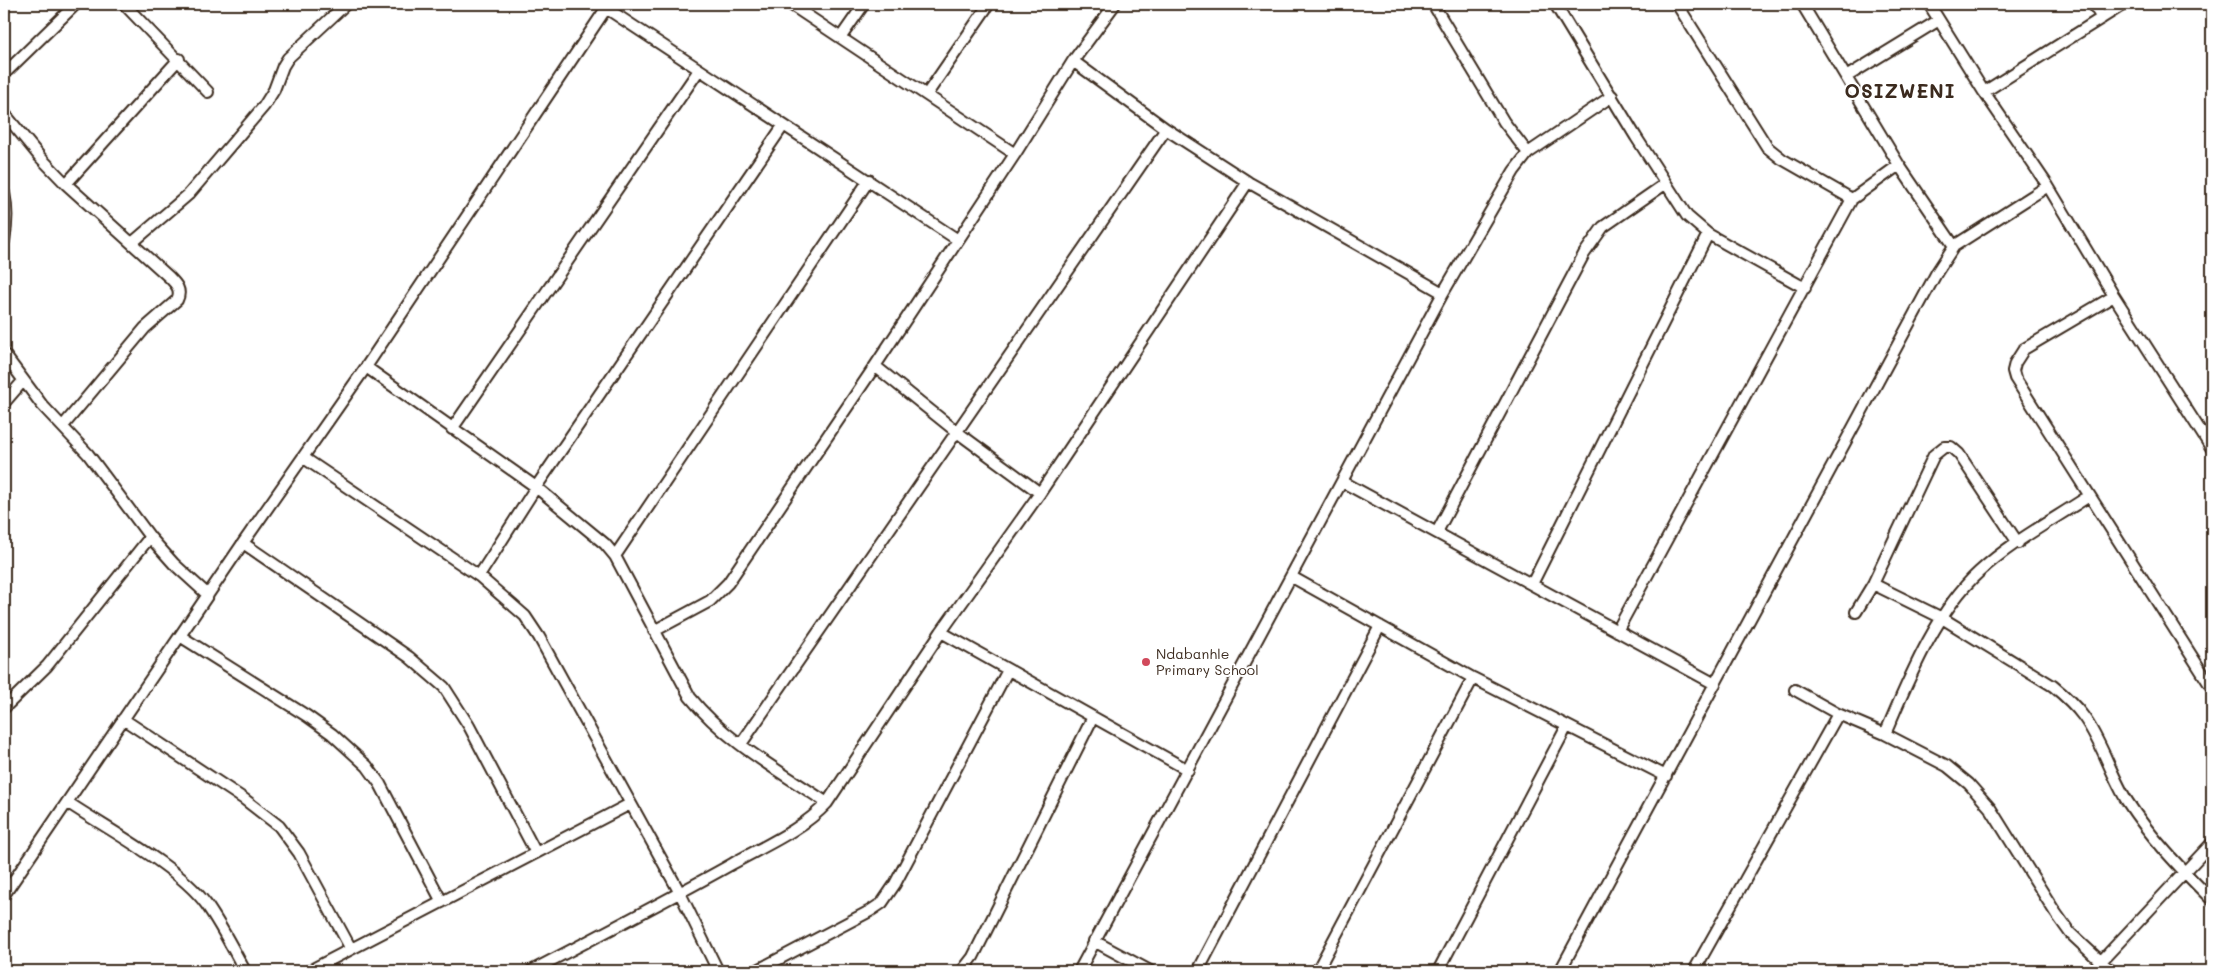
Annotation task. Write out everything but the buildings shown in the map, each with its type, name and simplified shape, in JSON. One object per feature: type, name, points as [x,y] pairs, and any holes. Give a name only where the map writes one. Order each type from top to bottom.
[{"type":"street","points":[[4,74],[76,4]]},
{"type":"street","points":[[124,4],[179,59],[208,92]]},
{"type":"street","points":[[132,244],[189,194],[269,99],[283,66],[293,53],[346,4]]},
{"type":"street","points":[[790,4],[1015,154]]},
{"type":"street","points":[[841,38],[864,4]]},
{"type":"street","points":[[927,94],[989,4]]},
{"type":"street","points":[[654,631],[700,608],[721,592],[875,366],[1015,154],[1073,61],[1115,4]]},
{"type":"street","points":[[1433,4],[1504,122],[1528,153]]},
{"type":"street","points":[[1555,4],[1665,184],[1687,216],[1708,234],[1805,288]]},
{"type":"street","points":[[1677,4],[1767,147],[1782,159],[1852,199]]},
{"type":"street","points":[[1802,4],[1899,165],[1954,246]]},
{"type":"street","points":[[1929,4],[1984,92],[2048,186],[2114,296],[2212,449]]},
{"type":"street","points":[[2093,4],[2102,18]]},
{"type":"street","points":[[1984,92],[2124,4]]},
{"type":"street","points":[[4,895],[243,543],[366,367],[607,6],[783,126],[869,180],[958,240]]},
{"type":"street","points":[[1846,77],[1939,20]]},
{"type":"street","points":[[66,184],[179,59]]},
{"type":"street","points":[[1073,61],[1166,129],[1248,182],[1443,293]]},
{"type":"street","points":[[452,429],[699,70]]},
{"type":"street","points":[[1079,971],[1443,293],[1509,178],[1528,153],[1612,96]]},
{"type":"street","points":[[4,113],[40,157],[66,184],[179,288],[180,295],[177,300],[139,335],[63,426]]},
{"type":"street","points":[[479,576],[536,487],[783,126]]},
{"type":"street","points":[[741,744],[1166,129]]},
{"type":"street","points":[[1617,631],[1852,199],[1899,165]]},
{"type":"street","points":[[615,556],[869,180]]},
{"type":"street","points":[[531,971],[680,893],[785,835],[816,815],[827,803],[941,632],[1040,493],[1248,182]]},
{"type":"street","points":[[1436,532],[1596,235],[1665,184]]},
{"type":"street","points":[[1560,971],[1937,272],[1954,246],[2048,186]]},
{"type":"street","points":[[4,199],[7,223],[4,241]]},
{"type":"street","points":[[1532,584],[1708,234]]},
{"type":"street","points":[[2114,296],[2032,343],[2018,356],[2013,371],[2015,378],[2089,496],[2212,688]]},
{"type":"street","points":[[4,354],[42,405],[88,454],[150,537],[174,564],[208,595]]},
{"type":"street","points":[[875,366],[957,432],[1040,493]]},
{"type":"street","points":[[366,367],[536,487],[594,533],[615,556],[690,697],[704,715],[741,744],[827,803]]},
{"type":"street","points":[[4,403],[24,381]]},
{"type":"street","points":[[1856,612],[1872,584],[1934,455],[1944,447],[1952,447],[1959,454],[2018,543]]},
{"type":"street","points":[[304,458],[479,576],[525,616],[539,637],[680,893],[718,971]]},
{"type":"street","points":[[1343,482],[1715,684]]},
{"type":"street","points":[[1885,734],[1908,680],[1942,618],[1975,576],[2018,543],[2089,496]]},
{"type":"street","points":[[4,708],[47,666],[150,537]]},
{"type":"street","points":[[243,543],[409,657],[444,686],[469,726],[536,853]]},
{"type":"street","points":[[1292,577],[1473,678],[1666,776]]},
{"type":"street","points":[[1872,584],[1942,618],[2053,686],[2064,695],[2084,716],[2134,812],[2184,872],[2212,900]]},
{"type":"street","points":[[1198,971],[1380,626]]},
{"type":"street","points":[[941,632],[1188,770]]},
{"type":"street","points":[[180,636],[314,721],[332,734],[367,766],[380,784],[442,902]]},
{"type":"street","points":[[756,971],[882,903],[895,884],[1008,670]]},
{"type":"street","points":[[1317,971],[1473,678]]},
{"type":"street","points":[[1795,690],[1838,714],[1885,734],[1956,772],[1980,794],[2070,933],[2111,971]]},
{"type":"street","points":[[1694,971],[1838,714]]},
{"type":"street","points":[[962,971],[981,941],[1093,717]]},
{"type":"street","points":[[123,719],[244,799],[278,826],[299,853],[351,949]]},
{"type":"street","points":[[1438,971],[1567,726]]},
{"type":"street","points":[[67,802],[157,861],[193,890],[206,904],[245,971]]},
{"type":"street","points":[[309,971],[630,804]]},
{"type":"street","points":[[2092,971],[2212,843]]},
{"type":"street","points":[[1094,941],[1150,971]]},
{"type":"place","name":"Ndabanhle Primary School","points":[[1146,662]]},
{"type":"district","name":"OSIZWENI","points":[[1900,91]]}]
